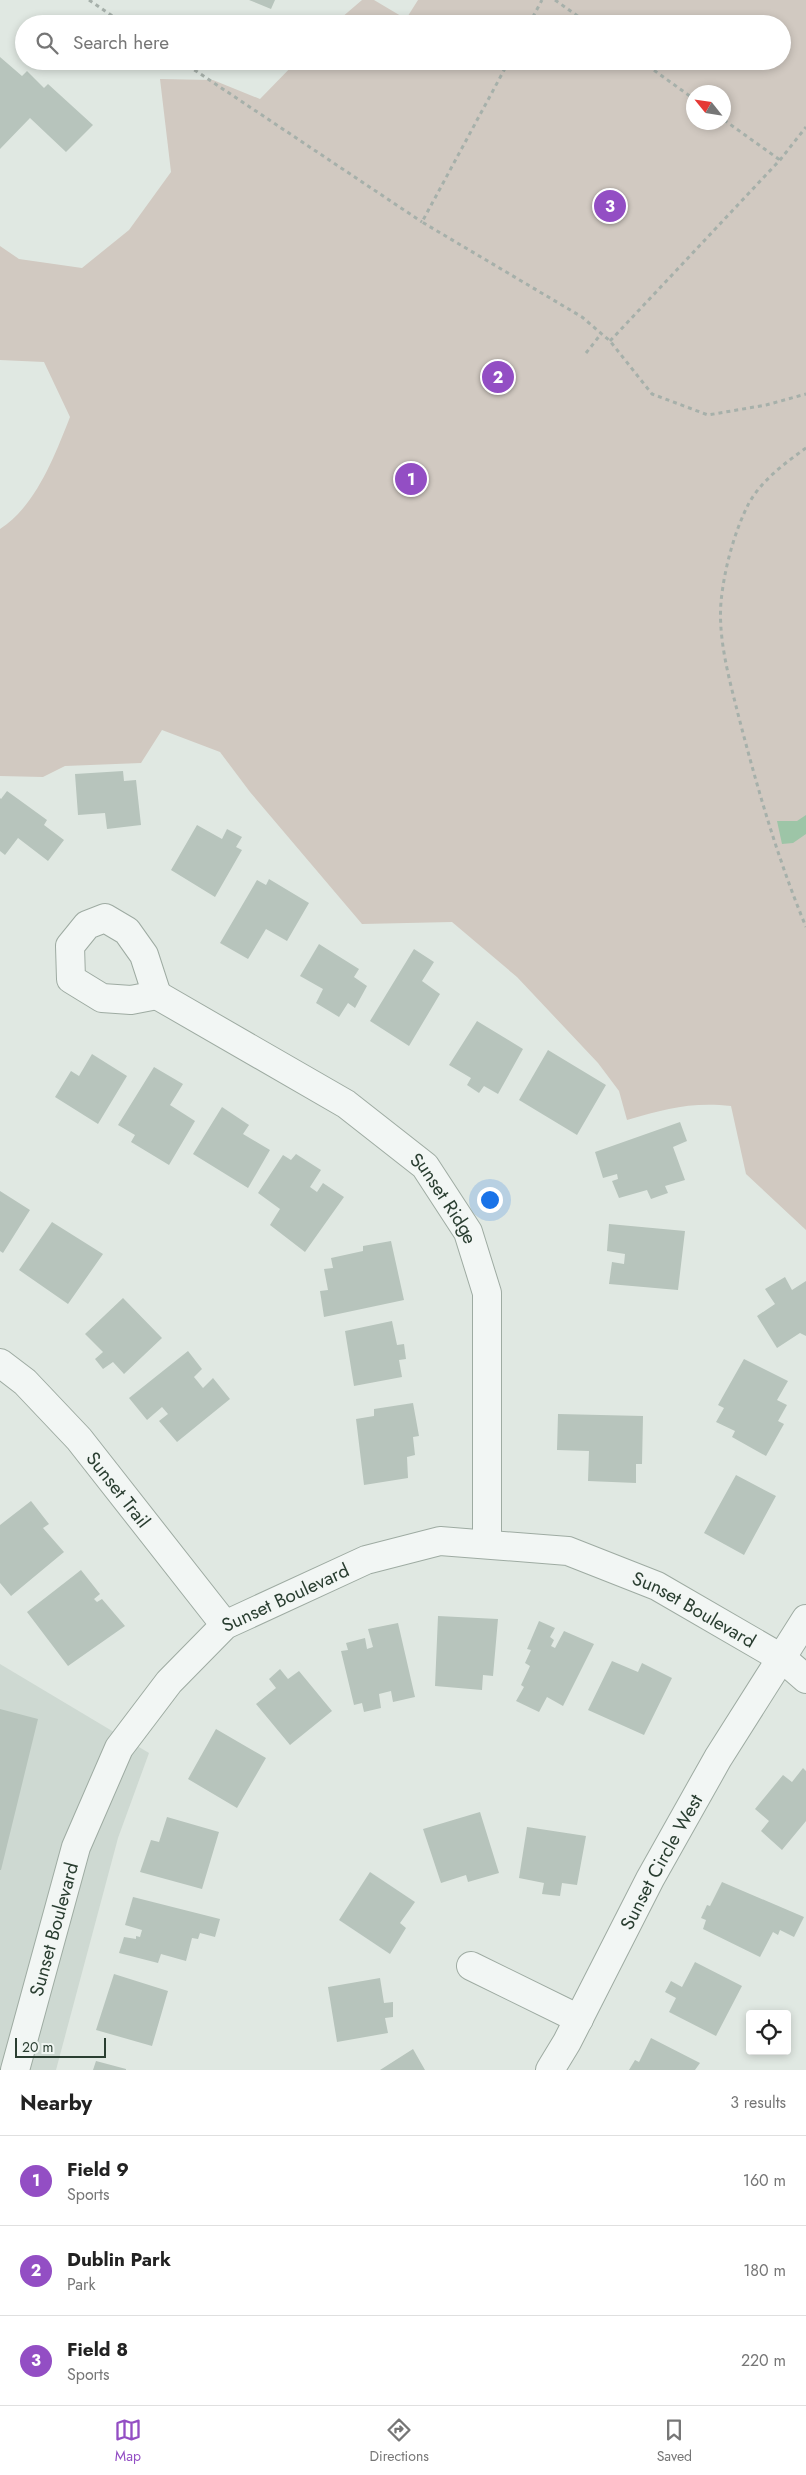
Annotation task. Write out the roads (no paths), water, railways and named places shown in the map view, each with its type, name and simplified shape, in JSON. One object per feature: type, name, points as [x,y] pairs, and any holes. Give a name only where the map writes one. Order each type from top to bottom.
[{"type":"street","name":"Sunset Ridge","points":[[157,995],[346,1104],[425,1166],[468,1232],[487,1293],[487,1544]]},
{"type":"street","name":"Sunset Trail","points":[[0,1363],[25,1382],[79,1439],[225,1626]]},
{"type":"street","name":"Sunset Boulevard","points":[[15,2070],[76,1847],[119,1748],[169,1682],[225,1626],[366,1560],[440,1541],[568,1551],[657,1586],[783,1659],[806,1679]]},
{"type":"street","name":"Sunset Circle West","points":[[550,2070],[650,1879],[718,1758],[783,1659],[806,1619]]},
{"type":"street","points":[[471,1966],[578,2019]]},
{"type":"place","name":"Field 8","points":[[610,206]]},
{"type":"place","name":"Dublin Park","points":[[498,377]]},
{"type":"place","name":"Field 9","points":[[411,479]]}]
